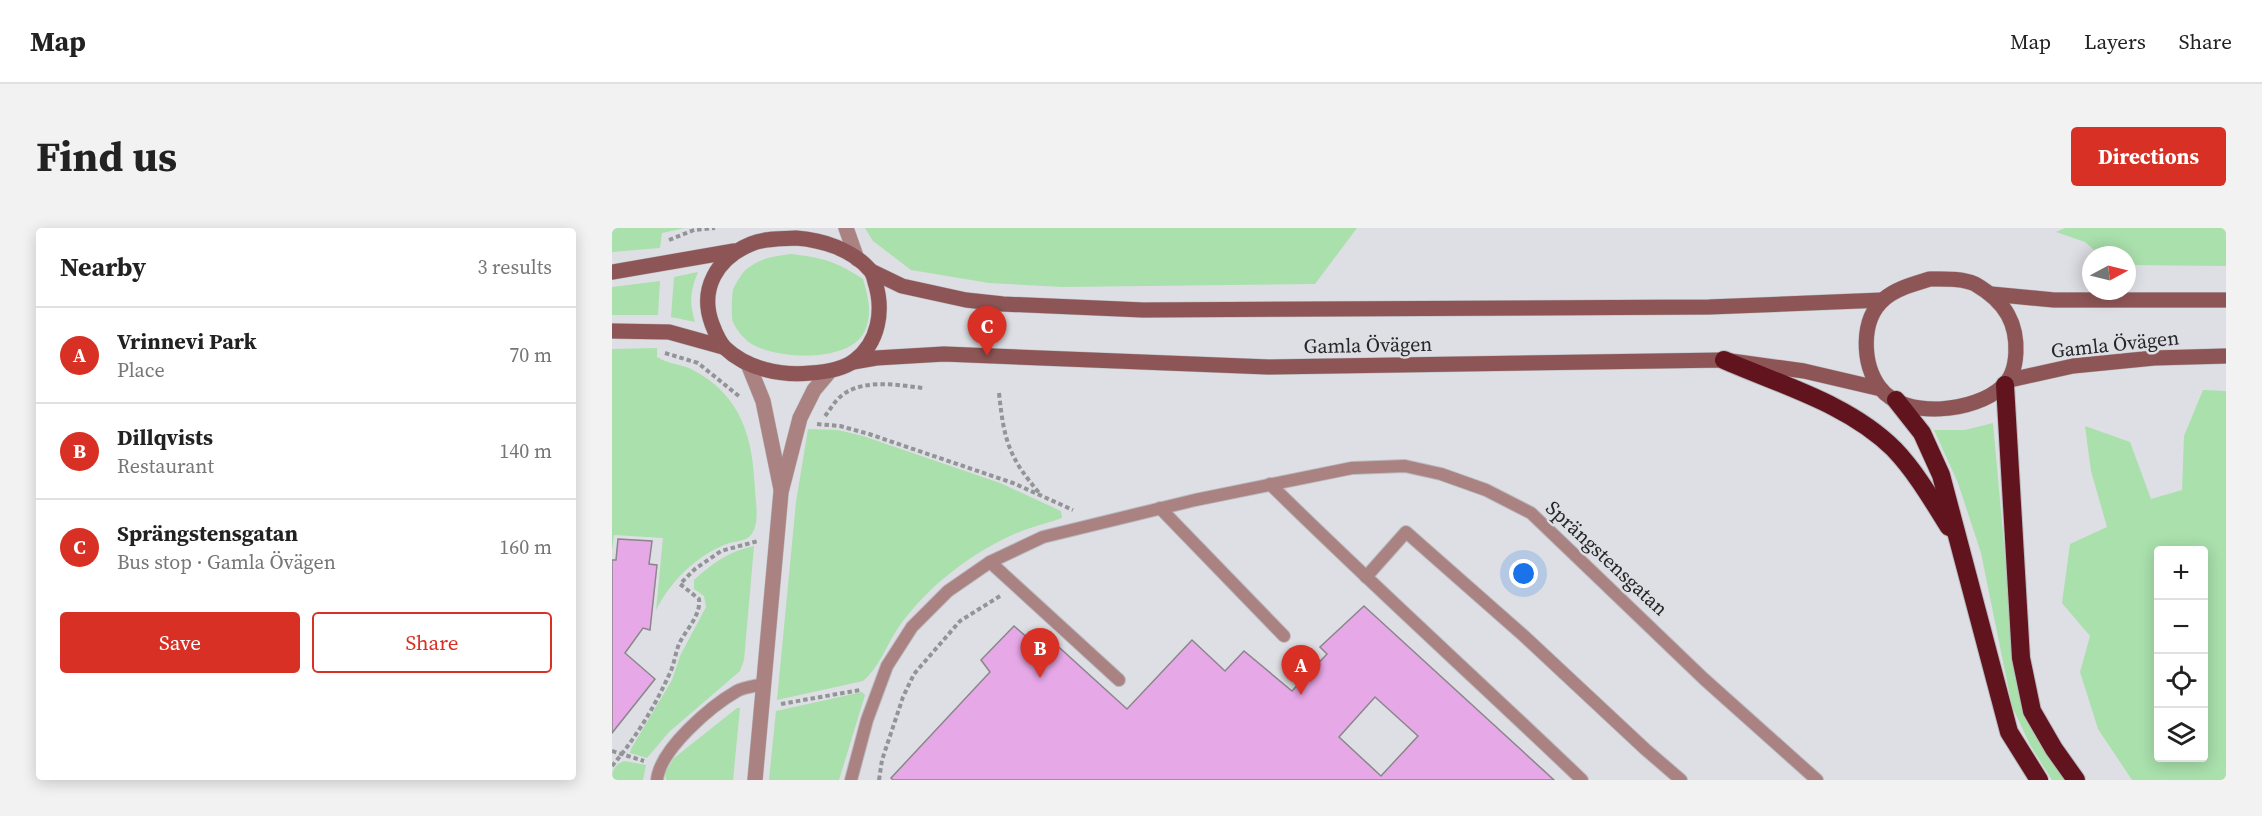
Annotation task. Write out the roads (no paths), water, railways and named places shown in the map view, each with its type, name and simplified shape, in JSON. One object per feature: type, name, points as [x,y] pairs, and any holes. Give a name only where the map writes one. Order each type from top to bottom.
[{"type":"highway","points":[[1724,360],[1817,398],[1851,416],[1893,448],[1919,479],[1959,543]]},
{"type":"highway","points":[[2008,382],[2021,658],[2032,711],[2054,749],[2076,780]]},
{"type":"highway","points":[[1896,400],[1922,433],[1941,475],[2009,732],[2038,780]]},
{"type":"main road","points":[[612,331],[669,332],[723,346],[748,364],[773,372],[830,370],[853,362],[867,348],[875,335],[880,313],[879,294],[871,271],[857,259],[835,246],[814,239],[766,234],[737,251],[720,265],[711,278],[708,314],[723,346]]},
{"type":"main road","points":[[612,272],[737,251]]},
{"type":"main road","name":"Gamla Övägen","points":[[871,271],[902,286],[966,300],[1003,304],[1143,310],[1708,307],[1883,300]]},
{"type":"main road","points":[[1930,279],[1972,283],[1991,294],[2008,315],[2015,338],[2015,361],[2008,382],[1994,395],[1970,406],[1939,410],[1916,407],[1896,400],[1881,389],[1871,369],[1866,341],[1870,319],[1883,300],[1905,287],[1930,279]]},
{"type":"main road","name":"Gamla Övägen","points":[[1991,294],[2054,300],[2226,300]]},
{"type":"main road","name":"Gamla Övägen","points":[[853,362],[876,358],[945,354],[1268,367],[1724,360],[1804,371],[1881,389]]},
{"type":"main road","name":"Gamla Övägen","points":[[2008,382],[2073,366],[2154,358],[2226,356]]},
{"type":"street","points":[[846,228],[857,259]]},
{"type":"street","points":[[748,364],[763,401],[781,492]]},
{"type":"street","points":[[755,780],[781,492],[800,418],[813,390],[830,370]]},
{"type":"lane","name":"Sprängstensgatan","points":[[851,780],[867,720],[887,666],[912,627],[948,591],[990,562],[1043,537],[1160,508],[1352,468],[1405,466],[1441,474],[1486,490],[1531,513],[1704,680],[1817,780]]},
{"type":"lane","points":[[1270,484],[1582,780]]},
{"type":"lane","points":[[1160,508],[1284,636]]},
{"type":"lane","points":[[1366,577],[1406,532],[1681,780]]},
{"type":"lane","points":[[990,562],[1119,680]]},
{"type":"lane","points":[[657,780],[659,766],[669,751],[692,726],[739,690],[765,684]]},
{"type":"place","name":"Sprängstensgatan","points":[[987,356]]},
{"type":"place","name":"Dillqvists","points":[[1040,678]]},
{"type":"place","name":"Vrinnevi Park","points":[[1301,695]]}]
